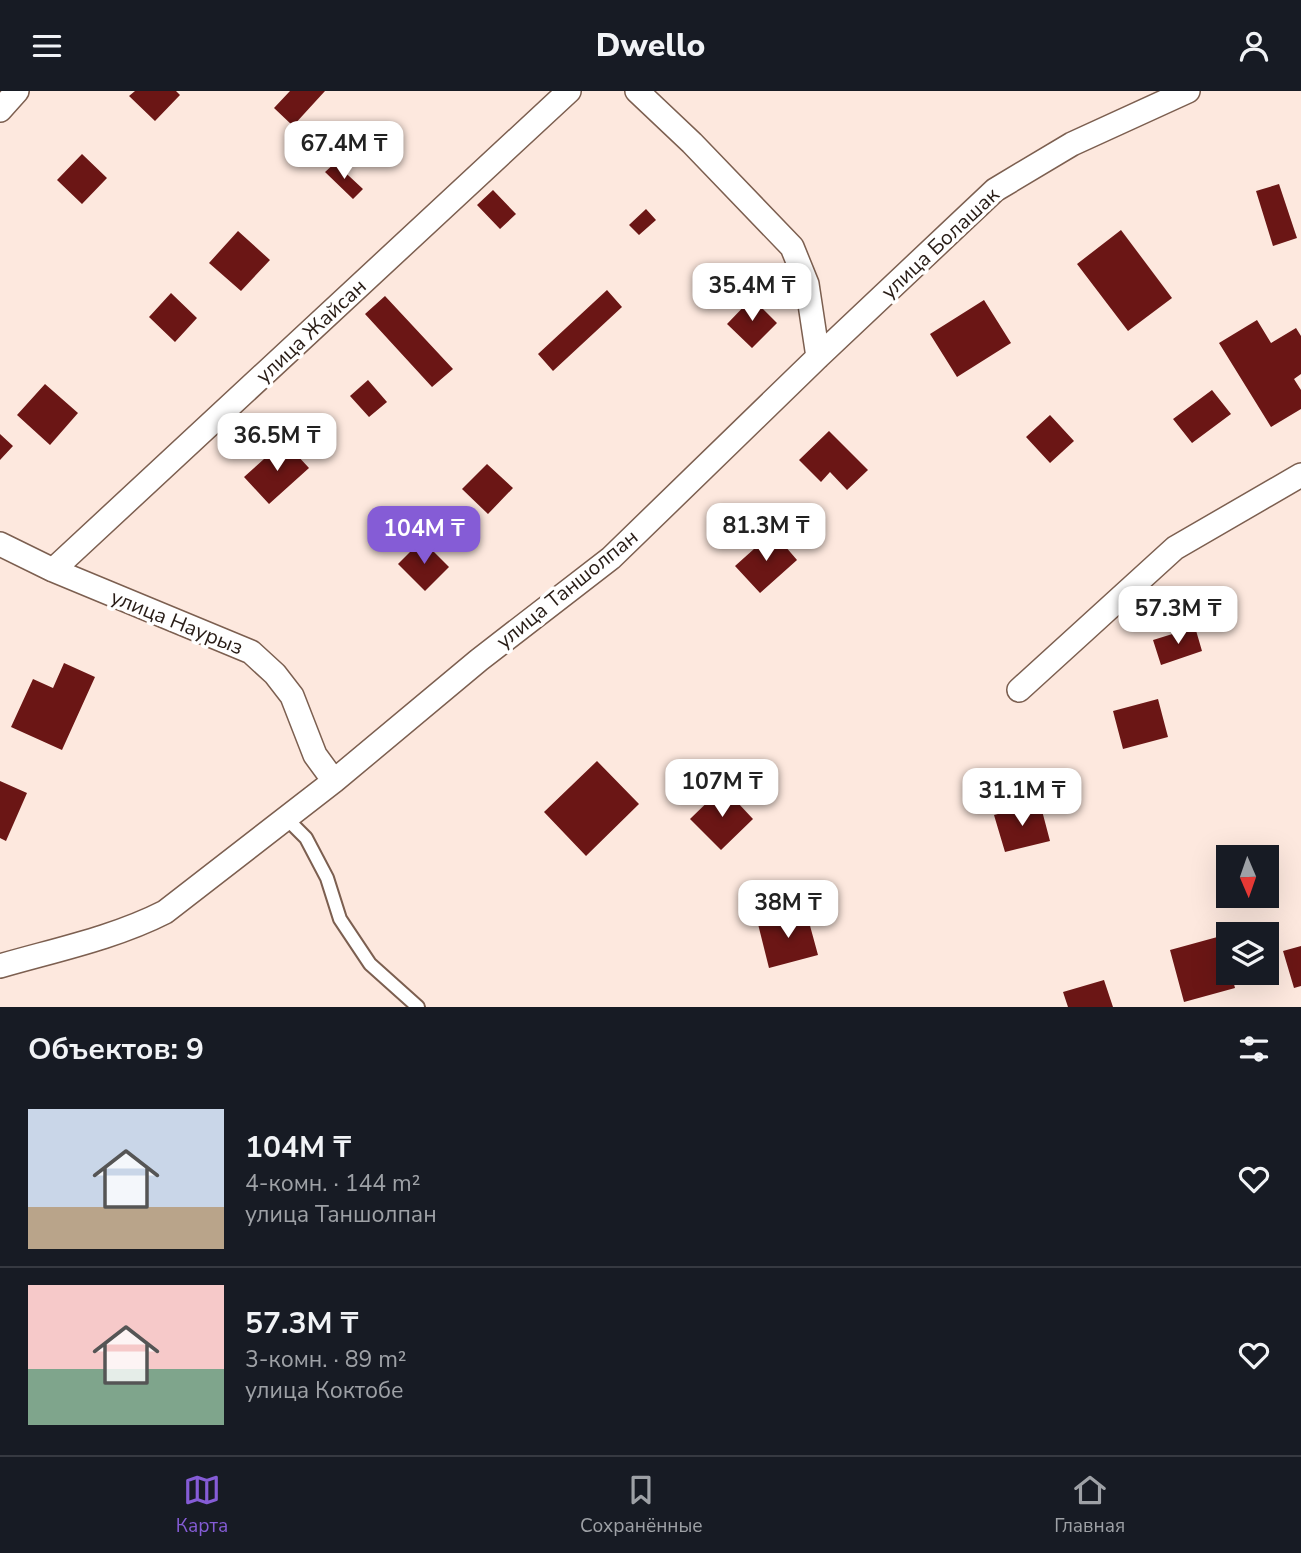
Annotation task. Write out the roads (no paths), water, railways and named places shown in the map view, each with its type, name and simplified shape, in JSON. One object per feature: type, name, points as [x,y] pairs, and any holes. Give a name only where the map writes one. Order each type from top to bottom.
[{"type":"street","points":[[0,110],[17,91]]},
{"type":"street","name":"улица Жайсан","points":[[53,571],[569,91]]},
{"type":"street","points":[[637,91],[692,143],[792,247],[807,284],[818,357]]},
{"type":"street","name":"улица Болашак","points":[[818,357],[995,190],[1072,144],[1188,91]]},
{"type":"street","name":"улица Таншолпан","points":[[0,966],[118,931],[165,912],[334,781],[479,660],[611,558],[818,357]]},
{"type":"street","points":[[1019,690],[1175,548],[1301,475]]},
{"type":"street","name":"улица Наурыз","points":[[0,544],[53,571],[251,652],[275,674],[292,696],[316,755],[334,781]]},
{"type":"lane","points":[[286,818],[306,838],[327,878],[340,919],[370,964],[418,1007]]}]
